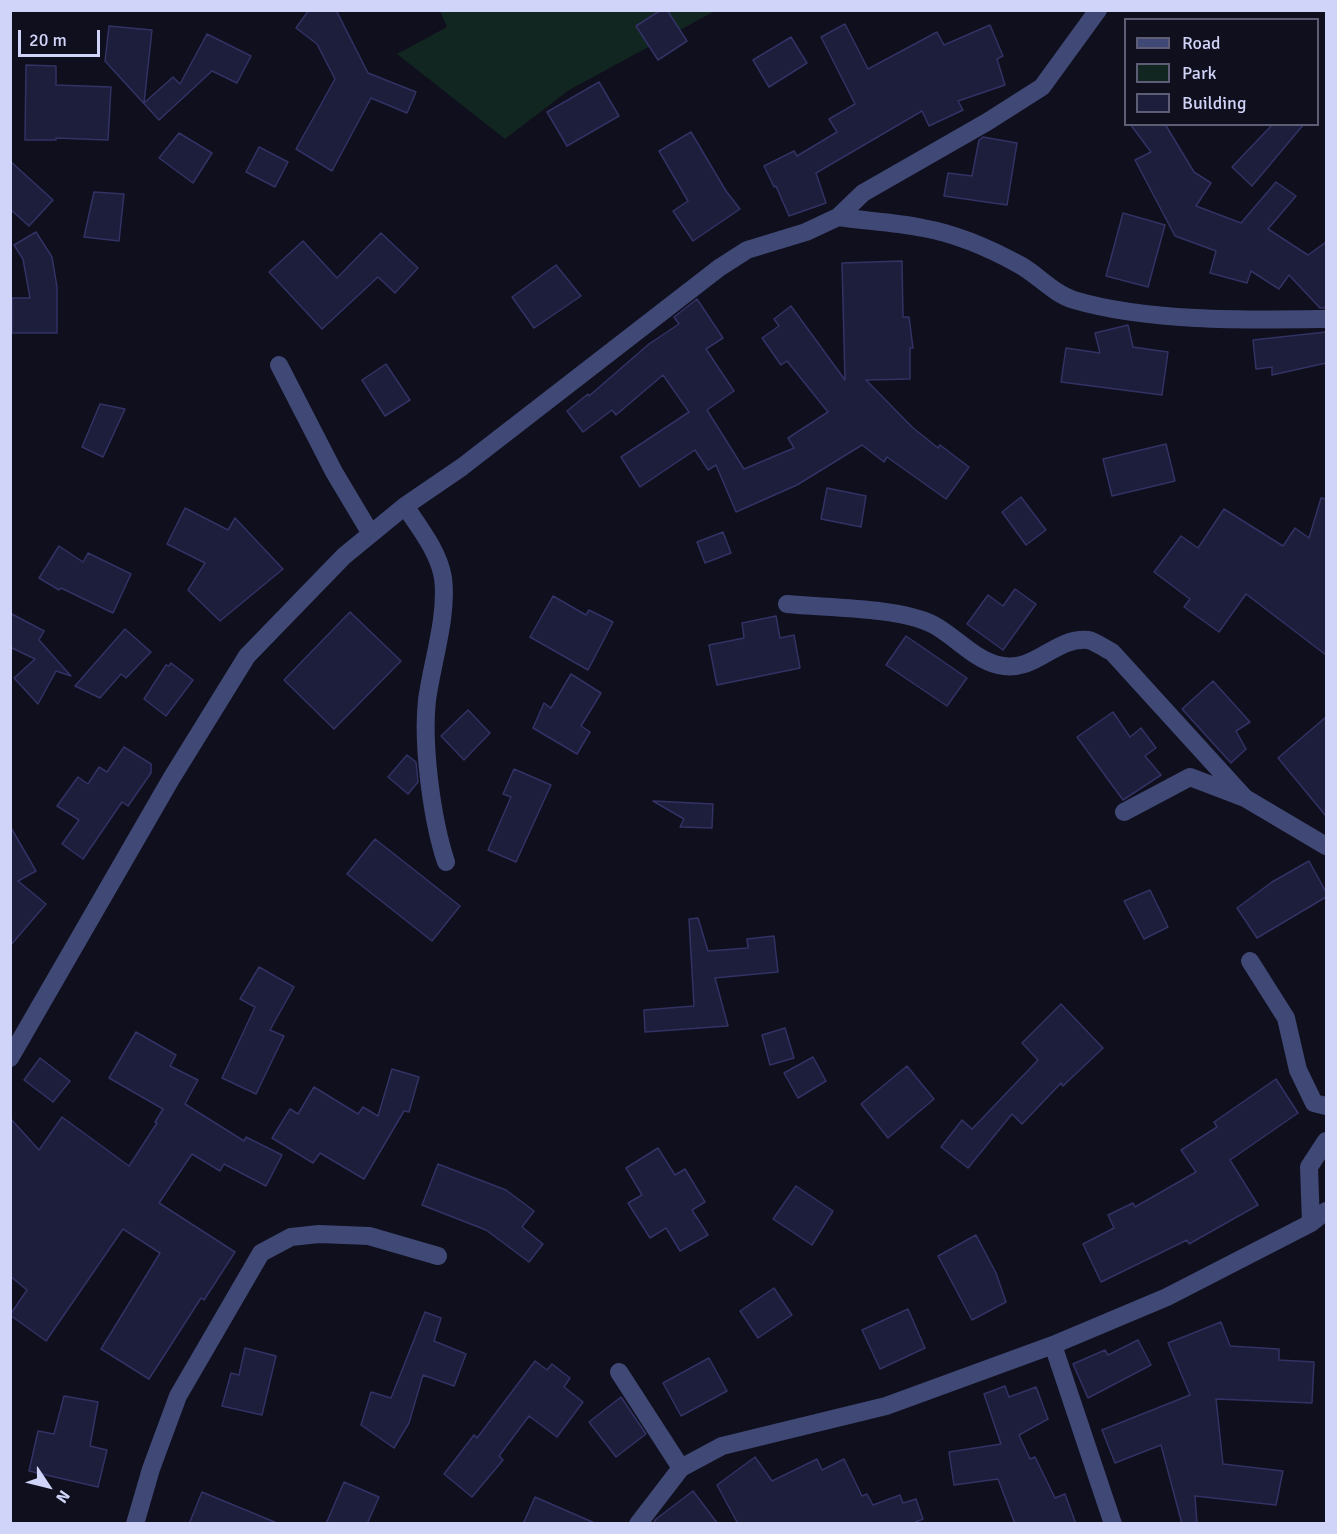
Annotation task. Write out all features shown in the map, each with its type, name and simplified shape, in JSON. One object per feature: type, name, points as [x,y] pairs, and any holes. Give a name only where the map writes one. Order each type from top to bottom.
[{"type":"street","points":[[10,1058],[171,779],[247,656],[344,556],[405,506],[462,467],[719,268],[747,250],[806,232],[838,217],[863,192],[987,122],[1041,87],[1098,10]]},
{"type":"street","points":[[838,217],[924,228],[962,239],[1022,266],[1070,299],[1093,305],[1132,312],[1251,320],[1326,319]]},
{"type":"street","points":[[279,365],[334,472],[371,534]]},
{"type":"street","points":[[405,506],[433,549],[443,578],[442,607],[427,702],[427,746],[435,824],[446,862]]},
{"type":"street","points":[[787,604],[900,615],[931,624],[996,665],[1017,667],[1035,662],[1062,644],[1088,640],[1112,652],[1245,798]]},
{"type":"street","points":[[1124,812],[1190,777],[1245,798],[1326,846]]},
{"type":"street","points":[[1250,961],[1286,1018],[1298,1070],[1314,1103],[1326,1106]]},
{"type":"street","points":[[1311,1222],[1309,1167],[1326,1141]]},
{"type":"street","points":[[638,1524],[681,1468],[722,1446],[886,1406],[1053,1345],[1167,1297],[1311,1222],[1326,1211]]},
{"type":"street","points":[[135,1524],[151,1469],[178,1396],[261,1253],[291,1237],[319,1234],[369,1236],[438,1256]]},
{"type":"street","points":[[1053,1345],[1113,1524]]},
{"type":"street","points":[[619,1372],[681,1468]]},
{"type":"green space","points":[[440,11],[715,11],[569,90],[505,139],[397,54],[447,27]]},
{"type":"building","points":[[309,10],[336,10],[368,73],[416,92],[407,113],[371,98],[332,171],[296,149],[335,79],[317,44],[296,28]]},
{"type":"building","points":[[661,10],[667,10],[687,41],[658,60],[636,26]]},
{"type":"building","points":[[845,24],[868,69],[937,32],[944,45],[990,25],[1003,56],[997,59],[1005,85],[958,101],[963,110],[929,126],[922,111],[816,173],[826,203],[789,216],[764,166],[794,151],[797,156],[837,132],[829,119],[855,104],[821,37]]},
{"type":"building","points":[[109,26],[152,30],[144,103],[173,77],[180,84],[207,34],[251,56],[237,83],[212,71],[159,120],[105,61]]},
{"type":"building","points":[[791,37],[807,63],[769,87],[753,60]]},
{"type":"building","points":[[26,65],[56,66],[56,85],[111,87],[108,140],[56,138],[56,140],[25,140]]},
{"type":"building","points":[[599,82],[619,116],[567,146],[547,112]]},
{"type":"building","points":[[1132,126],[1166,126],[1194,172],[1211,183],[1196,206],[1241,223],[1276,182],[1296,196],[1268,229],[1308,255],[1326,242],[1326,308],[1320,308],[1289,275],[1279,289],[1251,271],[1247,283],[1210,273],[1216,251],[1175,236],[1135,160],[1151,152]]},
{"type":"building","points":[[1271,126],[1302,126],[1252,186],[1232,167]]},
{"type":"building","points":[[691,132],[726,191],[740,209],[693,241],[673,211],[688,201],[659,151]]},
{"type":"building","points":[[179,133],[212,153],[193,183],[159,158]]},
{"type":"building","points":[[983,137],[1017,143],[1007,205],[944,196],[948,173],[972,176],[979,140]]},
{"type":"building","points":[[259,147],[288,162],[275,187],[246,172]]},
{"type":"building","points":[[10,161],[53,200],[29,226],[10,209]]},
{"type":"building","points":[[94,192],[124,194],[119,241],[84,237]]},
{"type":"building","points":[[1123,213],[1165,225],[1148,287],[1106,276]]},
{"type":"building","points":[[36,232],[52,257],[57,287],[57,333],[12,333],[12,298],[30,298],[23,259],[14,245]]},
{"type":"building","points":[[381,233],[418,268],[395,293],[378,277],[322,329],[269,272],[303,241],[337,278]]},
{"type":"building","points":[[902,261],[903,317],[909,317],[913,348],[910,348],[910,379],[866,380],[912,427],[938,448],[940,445],[969,467],[946,499],[887,457],[884,462],[862,445],[797,485],[736,512],[716,465],[708,470],[695,450],[640,487],[621,457],[689,412],[663,375],[616,415],[612,410],[583,432],[567,411],[588,394],[589,396],[649,344],[679,324],[674,317],[697,299],[723,338],[706,349],[734,391],[707,410],[744,469],[794,448],[788,438],[828,412],[787,361],[781,365],[762,338],[779,326],[774,319],[791,306],[845,380],[842,263]]},
{"type":"building","points":[[556,265],[581,296],[534,328],[512,297]]},
{"type":"building","points":[[1128,325],[1133,347],[1168,352],[1162,395],[1061,382],[1066,348],[1100,353],[1095,333]]},
{"type":"building","points":[[1326,332],[1326,363],[1272,375],[1272,367],[1256,369],[1253,340]]},
{"type":"building","points":[[386,364],[410,400],[385,416],[362,380]]},
{"type":"building","points":[[100,404],[125,409],[103,457],[82,447]]},
{"type":"building","points":[[1166,444],[1175,481],[1112,496],[1103,459]]},
{"type":"building","points":[[827,488],[866,496],[861,527],[821,519]]},
{"type":"building","points":[[1021,497],[1046,530],[1026,545],[1002,512]]},
{"type":"building","points":[[1321,498],[1326,499],[1326,655],[1246,594],[1219,632],[1184,607],[1190,599],[1154,572],[1181,536],[1198,548],[1224,509],[1283,546],[1295,528],[1309,538]]},
{"type":"building","points":[[185,508],[228,530],[235,518],[283,569],[220,621],[188,590],[205,563],[167,544]]},
{"type":"building","points":[[723,532],[731,553],[705,563],[697,542]]},
{"type":"building","points":[[59,546],[83,562],[88,553],[131,574],[113,613],[61,588],[59,590],[39,578]]},
{"type":"building","points":[[1015,589],[1036,604],[1003,650],[967,624],[988,595],[1003,606]]},
{"type":"building","points":[[553,596],[586,615],[589,610],[613,622],[588,670],[530,637]]},
{"type":"building","points":[[350,612],[401,661],[334,729],[284,680]]},
{"type":"building","points":[[10,613],[44,631],[39,640],[71,676],[56,671],[38,704],[14,678],[35,659],[10,647]]},
{"type":"building","points":[[776,616],[780,638],[794,635],[800,668],[717,685],[709,645],[744,638],[742,623]]},
{"type":"building","points":[[125,629],[151,652],[126,678],[121,674],[100,698],[75,686]]},
{"type":"building","points":[[906,636],[967,678],[947,706],[886,665]]},
{"type":"building","points":[[171,663],[193,680],[166,716],[144,699],[166,665],[169,666]]},
{"type":"building","points":[[571,674],[601,693],[581,726],[590,732],[577,754],[533,728],[544,703],[551,708]]},
{"type":"building","points":[[1213,681],[1250,722],[1236,731],[1246,749],[1231,763],[1182,709]]},
{"type":"building","points":[[468,710],[490,733],[464,760],[441,736]]},
{"type":"building","points":[[1113,712],[1130,737],[1141,728],[1156,748],[1145,756],[1161,775],[1123,800],[1077,737]]},
{"type":"building","points":[[1326,717],[1326,816],[1278,758]]},
{"type":"building","points":[[124,747],[151,764],[151,773],[128,806],[122,802],[83,859],[62,844],[79,820],[57,806],[78,777],[88,784],[99,767],[107,772]]},
{"type":"building","points":[[407,755],[416,762],[418,782],[408,794],[388,777]]},
{"type":"building","points":[[514,769],[551,785],[516,862],[488,850],[511,797],[503,794]]},
{"type":"building","points":[[653,801],[713,804],[712,828],[680,827],[684,819]]},
{"type":"building","points":[[10,826],[36,871],[18,881],[46,904],[10,946]]},
{"type":"building","points":[[375,839],[460,906],[432,941],[347,874]]},
{"type":"building","points":[[1309,861],[1326,892],[1326,897],[1257,938],[1237,908],[1272,882]]},
{"type":"building","points":[[1150,890],[1168,927],[1144,939],[1124,901]]},
{"type":"building","points":[[698,918],[708,951],[748,948],[747,939],[774,936],[778,972],[715,978],[728,1026],[645,1032],[644,1010],[694,1006],[689,919]]},
{"type":"building","points":[[259,967],[294,987],[270,1030],[284,1036],[256,1094],[222,1078],[255,1007],[240,999]]},
{"type":"building","points":[[1061,1004],[1103,1048],[1063,1086],[1061,1083],[1022,1124],[1012,1114],[968,1168],[941,1147],[962,1120],[972,1129],[1038,1060],[1022,1043]]},
{"type":"building","points":[[785,1028],[794,1058],[770,1065],[762,1035]]},
{"type":"building","points":[[136,1032],[176,1055],[170,1066],[198,1080],[185,1104],[244,1141],[246,1137],[282,1155],[266,1186],[224,1164],[220,1171],[192,1154],[159,1203],[235,1252],[204,1300],[201,1298],[149,1379],[101,1349],[160,1253],[123,1229],[46,1341],[10,1315],[27,1290],[10,1276],[10,1118],[39,1150],[62,1117],[129,1166],[157,1123],[155,1122],[163,1109],[109,1078]]},
{"type":"building","points":[[813,1057],[826,1081],[798,1098],[784,1073]]},
{"type":"building","points":[[40,1058],[70,1081],[53,1102],[24,1080]]},
{"type":"building","points":[[907,1066],[934,1099],[888,1138],[861,1104]]},
{"type":"building","points":[[392,1069],[419,1077],[409,1112],[404,1111],[364,1179],[320,1153],[313,1163],[272,1138],[290,1109],[298,1114],[314,1087],[358,1114],[363,1107],[378,1116]]},
{"type":"building","points":[[1276,1079],[1298,1113],[1230,1160],[1258,1205],[1189,1244],[1187,1240],[1101,1282],[1083,1244],[1114,1228],[1108,1215],[1133,1203],[1135,1207],[1196,1172],[1181,1150],[1217,1127],[1214,1122]]},
{"type":"building","points":[[658,1148],[675,1175],[685,1169],[705,1202],[692,1210],[708,1235],[680,1251],[666,1228],[650,1238],[628,1203],[642,1195],[626,1168]]},
{"type":"building","points":[[438,1164],[506,1190],[534,1211],[522,1227],[543,1244],[529,1262],[486,1230],[422,1205]]},
{"type":"building","points":[[796,1186],[833,1211],[812,1245],[773,1219]]},
{"type":"building","points":[[976,1235],[996,1273],[1006,1302],[972,1320],[938,1256]]},
{"type":"building","points":[[774,1288],[792,1315],[758,1338],[740,1311]]},
{"type":"building","points":[[908,1309],[925,1348],[880,1369],[862,1330]]},
{"type":"building","points":[[425,1312],[441,1318],[434,1341],[466,1354],[454,1386],[423,1375],[409,1423],[394,1448],[361,1425],[371,1392],[391,1398]]},
{"type":"building","points":[[1221,1322],[1230,1346],[1279,1349],[1279,1360],[1314,1362],[1312,1403],[1216,1399],[1223,1464],[1283,1471],[1276,1505],[1195,1496],[1197,1524],[1182,1524],[1161,1445],[1115,1463],[1102,1430],[1190,1395],[1168,1343]]},
{"type":"building","points":[[1138,1340],[1151,1365],[1088,1398],[1073,1364],[1105,1350],[1108,1355]]},
{"type":"building","points":[[245,1348],[276,1356],[262,1415],[222,1406],[231,1373],[239,1375]]},
{"type":"building","points":[[709,1358],[727,1391],[681,1416],[663,1383]]},
{"type":"building","points":[[535,1361],[547,1370],[552,1364],[570,1378],[564,1387],[583,1402],[557,1437],[529,1416],[499,1456],[503,1460],[472,1497],[444,1474],[474,1435],[477,1438]]},
{"type":"building","points":[[1005,1386],[1009,1397],[1036,1387],[1048,1419],[1019,1435],[1030,1459],[1035,1457],[1055,1498],[1065,1494],[1076,1524],[1015,1524],[998,1479],[954,1485],[949,1452],[1001,1444],[984,1394]]},
{"type":"building","points":[[64,1396],[98,1402],[90,1446],[107,1450],[98,1487],[29,1471],[38,1431],[54,1434]]},
{"type":"building","points":[[621,1397],[646,1434],[616,1457],[589,1422]]},
{"type":"building","points":[[755,1457],[772,1481],[817,1459],[822,1470],[844,1459],[862,1496],[867,1494],[873,1505],[900,1495],[903,1503],[916,1499],[923,1519],[911,1524],[738,1524],[717,1485]]},
{"type":"building","points":[[344,1482],[379,1497],[367,1524],[326,1524]]},
{"type":"building","points":[[693,1491],[718,1524],[653,1524],[656,1519]]},
{"type":"building","points":[[202,1492],[277,1523],[277,1524],[189,1524]]},
{"type":"building","points":[[535,1497],[597,1524],[523,1524]]}]
